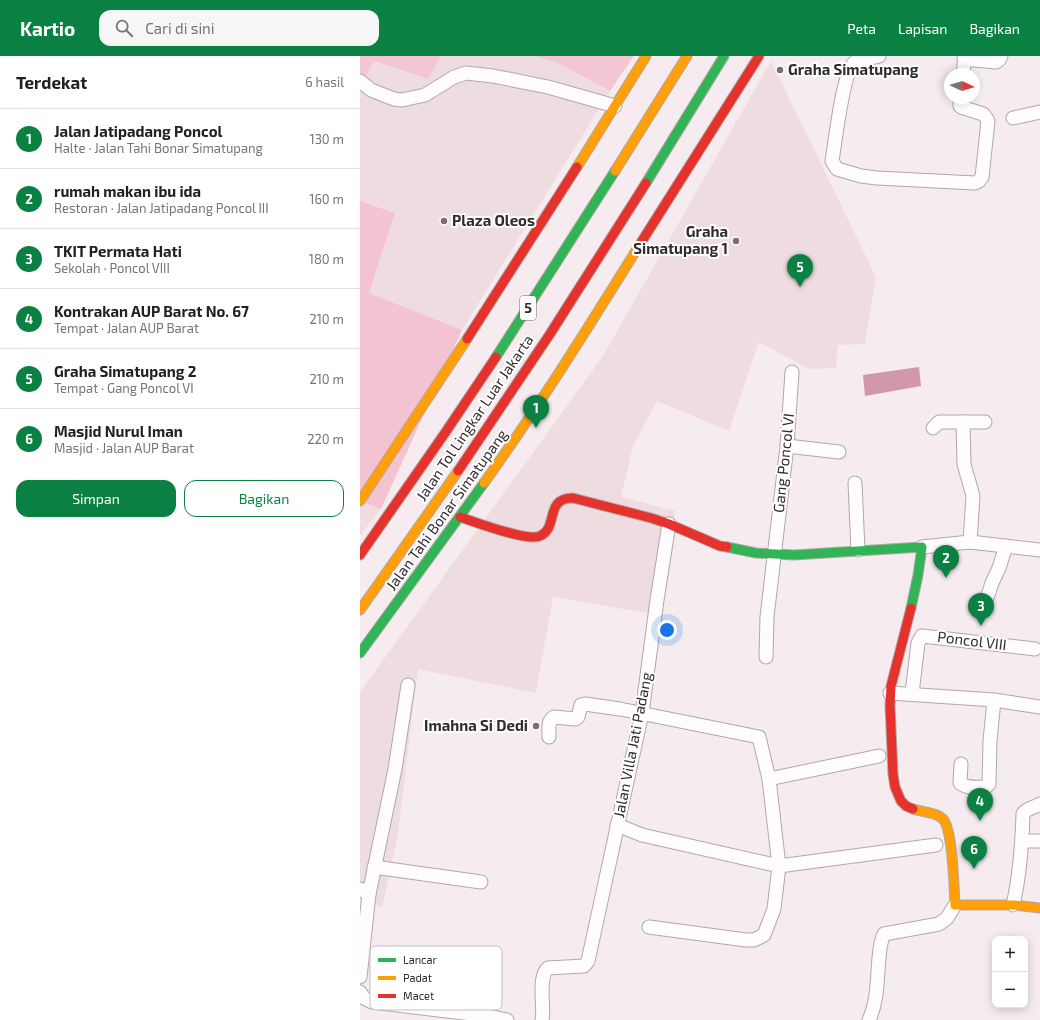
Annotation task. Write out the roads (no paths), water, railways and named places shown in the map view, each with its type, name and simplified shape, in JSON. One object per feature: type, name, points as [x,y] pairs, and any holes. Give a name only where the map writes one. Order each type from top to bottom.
[{"type":"main road","points":[[360,501],[428,399],[646,56]]},
{"type":"main road","name":"Jalan Tol Lingkar Luar Jakarta","points":[[360,555],[405,493],[498,354],[687,56]]},
{"type":"main road","name":"Jalan Tol Lingkar Luar Jakarta","points":[[360,610],[534,357],[610,240],[724,56]]},
{"type":"main road","name":"Jalan Tahi Bonar Simatupang","points":[[360,653],[505,454],[571,354],[759,56]]},
{"type":"main road","points":[[460,517],[497,529],[533,538],[539,537],[543,535],[548,528],[560,500],[573,498],[651,518],[669,524],[720,546],[756,554],[823,554],[858,550],[922,547],[913,600],[890,693],[891,762],[898,796],[904,804],[913,809],[940,816],[944,820],[947,828],[955,905],[1013,905],[1040,908]]},
{"type":"street","points":[[879,56],[855,62],[851,66],[846,80],[832,161],[837,169],[861,176],[978,182],[982,177],[988,121],[983,114],[961,107],[960,104]]},
{"type":"street","points":[[963,68],[964,58],[996,62],[1001,56]]},
{"type":"street","points":[[360,81],[371,90],[394,99],[402,100],[425,95],[454,77],[466,73],[480,74],[548,87],[615,106]]},
{"type":"street","points":[[1013,118],[1040,112]]},
{"type":"street","name":"Gang Poncol VI","points":[[766,657],[768,617],[787,446],[792,372]]},
{"type":"street","points":[[933,428],[939,422],[985,422]]},
{"type":"street","points":[[963,422],[964,464],[973,496],[969,533],[970,542]]},
{"type":"street","points":[[787,446],[839,452]]},
{"type":"street","points":[[855,482],[858,550]]},
{"type":"street","name":"Jalan Villa Jati Padang","points":[[669,524],[642,713],[617,825],[642,835],[779,866]]},
{"type":"street","points":[[922,547],[970,542],[1040,550]]},
{"type":"street","points":[[987,598],[1006,546]]},
{"type":"street","name":"Poncol VIII","points":[[912,694],[918,643],[922,636],[1035,649]]},
{"type":"street","points":[[360,977],[365,892],[374,867],[394,769],[408,685]]},
{"type":"street","points":[[890,693],[994,700],[1040,707]]},
{"type":"street","points":[[961,764],[960,783],[964,786],[986,787],[989,784],[990,741],[994,700]]},
{"type":"street","points":[[549,737],[549,722],[551,718],[575,719],[578,717],[580,706],[582,704],[642,713],[759,737],[769,779],[779,866],[774,909],[764,935],[754,940],[649,927]]},
{"type":"street","points":[[769,779],[879,756]]},
{"type":"street","points":[[1013,905],[1018,882],[1023,814],[1026,810],[1040,804]]},
{"type":"street","points":[[542,1020],[543,978],[545,971],[548,968],[586,965],[617,825]]},
{"type":"street","points":[[1022,841],[1040,841]]},
{"type":"street","points":[[779,866],[936,846]]},
{"type":"street","points":[[374,867],[481,882]]},
{"type":"street","points":[[869,1020],[874,1010],[878,986],[880,944],[884,934],[939,924],[947,918],[955,905]]},
{"type":"street","points":[[360,992],[364,998],[370,1001]]},
{"type":"street","points":[[438,1010],[488,1016],[507,1020]]},
{"type":"place","name":"Graha Simatupang","points":[[780,70]]},
{"type":"place","name":"Plaza Oleos","points":[[444,221]]},
{"type":"place","name":"Graha Simatupang 1","points":[[736,241]]},
{"type":"place","name":"Graha Simatupang 2","points":[[800,287]]},
{"type":"place","name":"Jalan Jatipadang Poncol","points":[[536,428]]},
{"type":"place","name":"rumah makan ibu ida","points":[[946,578]]},
{"type":"place","name":"TKIT Permata Hati","points":[[981,626]]},
{"type":"place","name":"Imahna Si Dedi","points":[[536,726]]},
{"type":"place","name":"Kontrakan AUP Barat No. 67","points":[[980,821]]},
{"type":"place","name":"Masjid Nurul Iman","points":[[974,869]]}]
